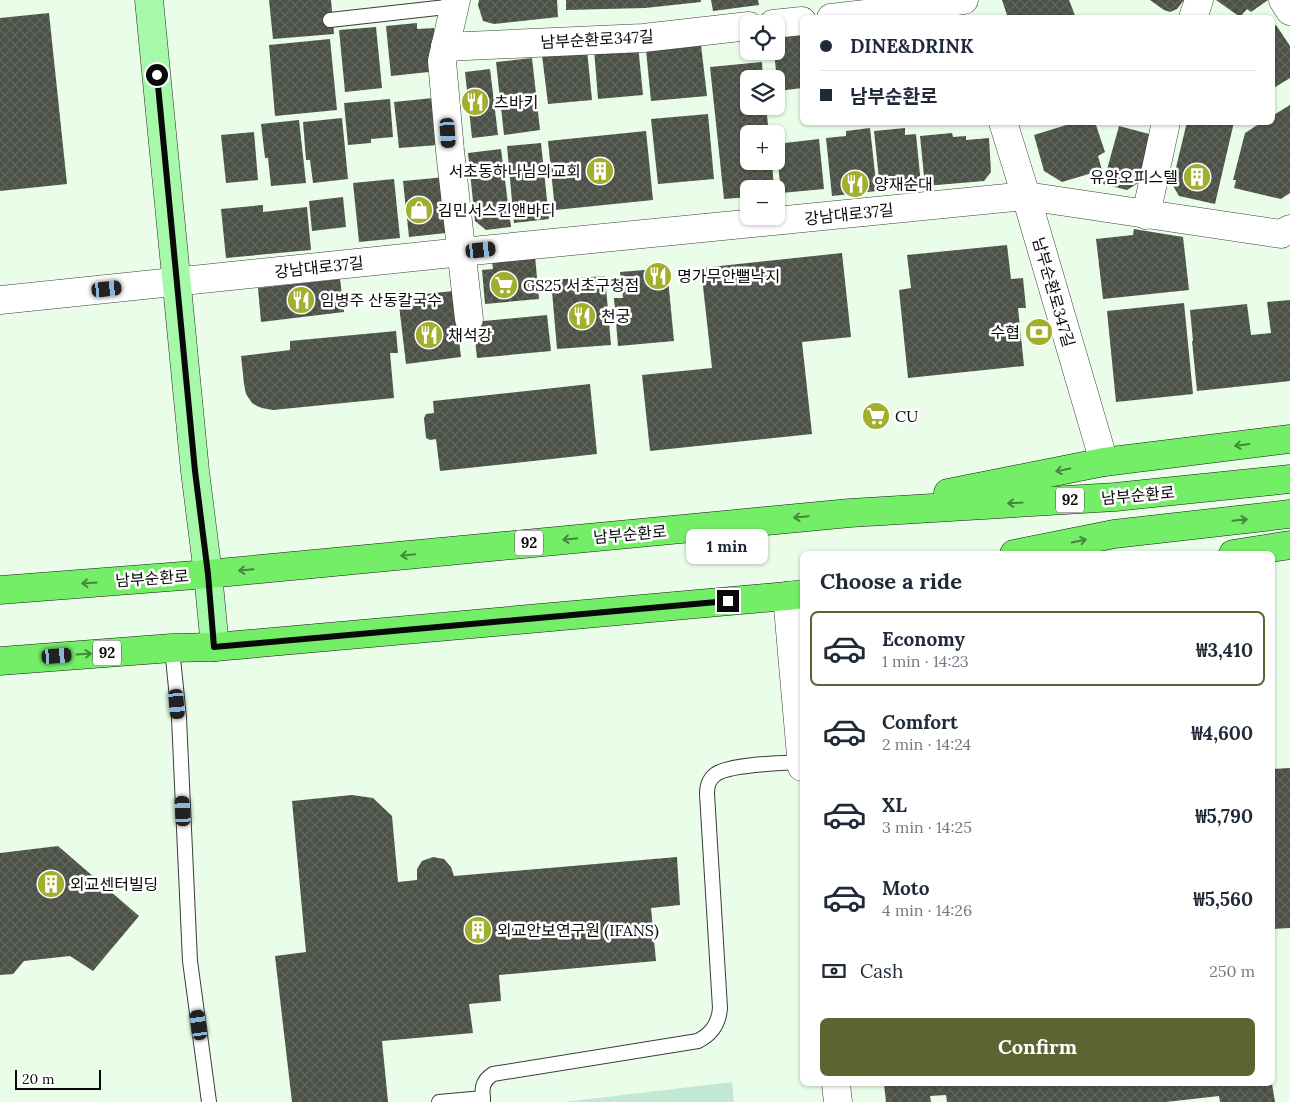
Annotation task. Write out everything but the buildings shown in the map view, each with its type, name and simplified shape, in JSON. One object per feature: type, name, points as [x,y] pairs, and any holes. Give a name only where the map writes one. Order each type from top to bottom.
[{"type":"main road","points":[[850,512],[1104,462],[1290,439]]},
{"type":"main road","name":"남부순환로","points":[[0,590],[208,574],[850,512],[1115,498],[1290,479]]},
{"type":"main road","points":[[1029,551],[1114,534],[1290,514]]},
{"type":"main road","points":[[1252,551],[1290,545]]},
{"type":"main road","name":"92","points":[[0,661],[172,648],[214,647],[795,595]]},
{"type":"street","points":[[149,0],[214,647]]},
{"type":"street","points":[[856,15],[964,0],[969,15]]},
{"type":"street","points":[[1194,15],[1199,0]]},
{"type":"street","points":[[1283,0],[1290,10]]},
{"type":"street","points":[[456,3],[442,61],[469,319]]},
{"type":"street","points":[[785,23],[800,21]]},
{"type":"street","name":"남부순환로347길","points":[[445,47],[643,38],[740,27]]},
{"type":"street","name":"남부순환로347길","points":[[1004,125],[1104,462]]},
{"type":"street","points":[[1146,214],[1165,125]]},
{"type":"street","name":"강남대로37길","points":[[0,300],[1026,196],[1281,234],[1290,228]]},
{"type":"street","points":[[795,595],[800,714]]},
{"type":"street","points":[[836,1086],[838,1102]]},
{"type":"lane","points":[[330,20],[456,3]]},
{"type":"lane","points":[[172,648],[178,718],[190,961],[208,1102]]},
{"type":"lane","points":[[439,1102],[483,1100],[484,1082],[493,1074],[698,1042],[711,1032],[719,1019],[720,1008],[707,786],[712,777],[728,769],[800,762]]},
{"type":"green space","points":[[732,1082],[734,1102],[564,1102]]},
{"type":"place","name":"츠바키","points":[[475,102]]},
{"type":"place","name":"서초동하나님의교회","points":[[600,171]]},
{"type":"place","name":"유암오피스텔","points":[[1197,177]]},
{"type":"place","name":"양재순대","points":[[855,184]]},
{"type":"place","name":"김민서스킨앤바디","points":[[419,210]]},
{"type":"place","name":"명가무안뻘낙지","points":[[658,276]]},
{"type":"place","name":"GS25 서초구청점","points":[[504,285]]},
{"type":"place","name":"임병주 산동칼국수","points":[[301,300]]},
{"type":"place","name":"천궁","points":[[582,316]]},
{"type":"place","name":"수협","points":[[1039,332]]},
{"type":"place","name":"채석강","points":[[429,335]]},
{"type":"place","name":"CU","points":[[876,416]]},
{"type":"place","name":"외교센터빌딩","points":[[51,884]]},
{"type":"place","name":"외교안보연구원 (IFANS)","points":[[478,930]]},
{"type":"route","points":[[157,75],[214,647],[728,601]]}]
